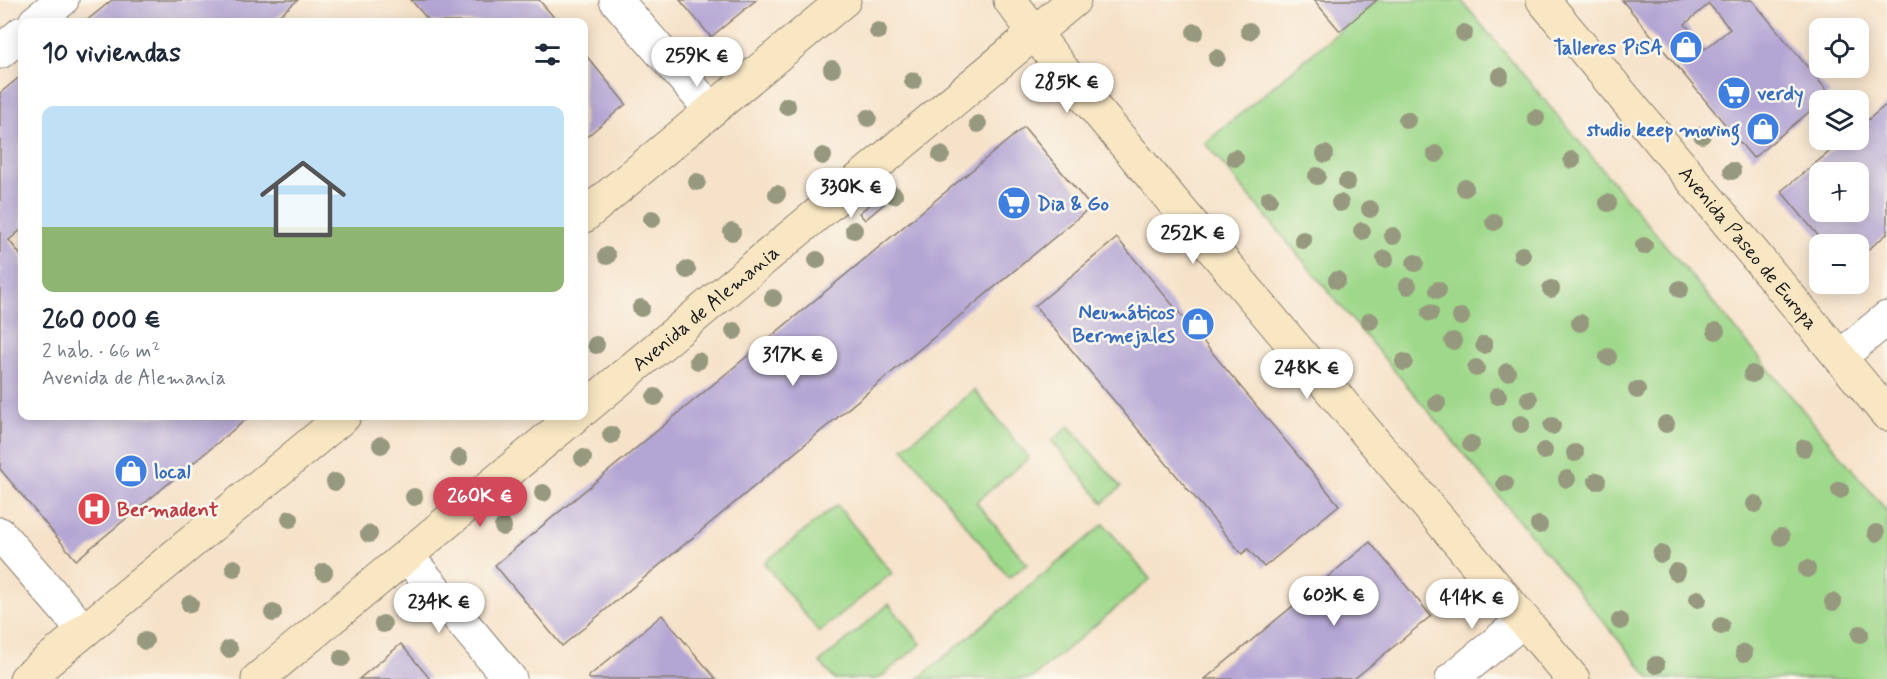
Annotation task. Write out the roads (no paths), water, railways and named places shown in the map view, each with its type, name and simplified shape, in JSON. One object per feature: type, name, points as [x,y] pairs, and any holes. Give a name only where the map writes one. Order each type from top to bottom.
[{"type":"main road","points":[[588,213],[844,0]]},
{"type":"main road","points":[[1010,0],[1062,69],[1573,679]]},
{"type":"main road","name":"Avenida de Alemania","points":[[588,406],[1074,0]]},
{"type":"main road","name":"Avenida Paseo de Europa","points":[[1543,0],[1887,414]]},
{"type":"main road","points":[[26,679],[339,420]]},
{"type":"main road","points":[[258,679],[570,420]]},
{"type":"street","points":[[40,18],[62,0]]},
{"type":"street","points":[[616,0],[711,110]]},
{"type":"street","points":[[0,52],[18,36]]},
{"type":"street","points":[[1840,357],[1887,318]]},
{"type":"street","points":[[0,534],[84,631]]},
{"type":"street","points":[[407,556],[510,679]]},
{"type":"street","points":[[1452,679],[1524,620]]},
{"type":"place","name":"Talleres PiSA","points":[[1686,47]]},
{"type":"place","name":"verdy","points":[[1734,93]]},
{"type":"place","name":"studio keep moving","points":[[1763,129]]},
{"type":"place","name":"Dia & Go","points":[[1014,203]]},
{"type":"place","name":"Neumáticos Bermejales","points":[[1198,324]]},
{"type":"place","name":"local","points":[[131,471]]},
{"type":"place","name":"Bermadent","points":[[94,509]]}]
